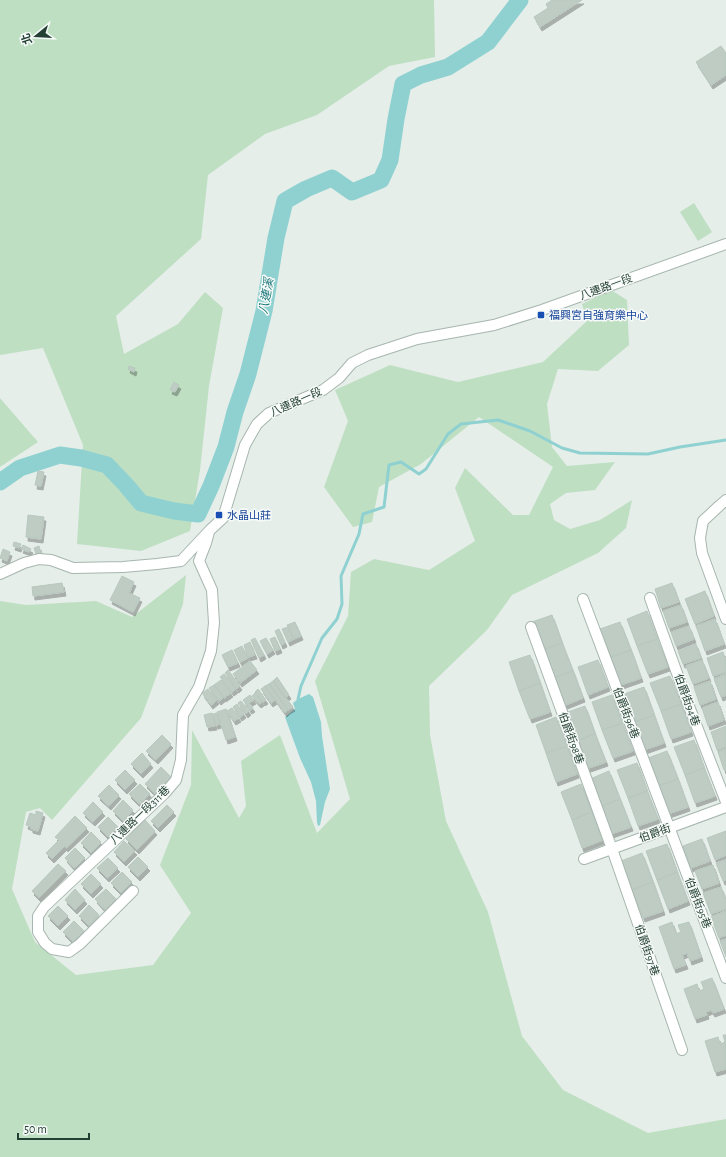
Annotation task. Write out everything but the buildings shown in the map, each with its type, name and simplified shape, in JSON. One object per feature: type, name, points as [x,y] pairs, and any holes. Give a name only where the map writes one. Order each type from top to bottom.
[{"type":"street","name":"八連路一段","points":[[0,574],[24,563],[39,559],[51,560],[73,568],[98,568],[181,561],[223,518],[245,445],[257,424],[269,413],[323,390],[339,378],[352,363],[368,355],[416,339],[494,325],[514,319],[726,244]]},
{"type":"street","points":[[726,500],[703,521],[700,538],[702,553],[726,619]]},
{"type":"street","name":"八連路一段311巷","points":[[133,891],[80,944],[69,952],[52,949],[45,943],[38,932],[38,916],[44,907],[164,794],[176,780],[181,760],[183,715],[198,687],[211,651],[214,624],[212,590],[199,561],[210,530]]},
{"type":"street","name":"伯爵街94巷","points":[[650,598],[686,701],[726,802]]},
{"type":"street","name":"伯爵街96巷","points":[[583,599],[670,828]]},
{"type":"street","name":"伯爵街98巷","points":[[531,627],[612,849]]},
{"type":"street","name":"伯爵街","points":[[584,859],[726,807]]},
{"type":"street","name":"伯爵街95巷","points":[[670,828],[726,978]]},
{"type":"street","name":"伯爵街97巷","points":[[612,849],[682,1050]]},
{"type":"green space","points":[[0,0],[434,0],[435,57],[389,66],[317,115],[265,134],[208,175],[201,239],[116,316],[124,354],[178,324],[205,292],[223,308],[209,386],[200,470],[190,531],[141,551],[77,544],[83,445],[43,348],[0,355]]},
{"type":"green space","points":[[694,203],[712,232],[698,241],[680,212]]},
{"type":"green space","points":[[611,290],[627,300],[629,345],[598,371],[558,369],[547,404],[552,447],[567,466],[615,462],[595,490],[566,493],[550,504],[554,520],[570,529],[600,520],[632,500],[626,528],[598,553],[512,595],[487,630],[429,686],[430,735],[446,821],[488,912],[522,1036],[563,1090],[648,1133],[726,1119],[726,1157],[0,1157],[0,601],[26,605],[96,601],[132,617],[186,575],[183,604],[141,718],[52,820],[40,808],[26,812],[12,889],[35,942],[76,975],[153,965],[191,913],[160,865],[191,785],[192,730],[239,818],[246,806],[241,761],[280,735],[317,833],[350,799],[315,681],[348,616],[351,572],[374,559],[429,570],[475,541],[455,488],[465,468],[513,515],[529,515],[553,467],[479,417],[421,464],[379,487],[372,522],[353,527],[324,487],[348,421],[335,390],[390,365],[458,382],[543,362],[587,321],[582,304]]},
{"type":"green space","points":[[0,398],[38,442],[0,467]]},
{"type":"water","points":[[309,694],[313,697],[321,722],[330,789],[325,802],[320,825],[318,826],[316,801],[311,782],[300,758],[285,717],[295,709],[293,703]]},
{"type":"waterway","name":"八連溪","points":[[0,482],[20,468],[60,455],[81,458],[107,465],[141,503],[174,511],[198,514],[226,447],[235,412],[248,374],[264,311],[276,238],[285,201],[306,189],[332,178],[352,192],[381,180],[390,160],[403,84],[421,75],[448,67],[488,42],[520,0]]},
{"type":"waterway","points":[[298,699],[301,686],[322,638],[337,619],[342,604],[341,576],[359,534],[363,514],[384,507],[389,465],[401,462],[419,474],[426,469],[448,434],[461,424],[498,420],[530,431],[562,448],[580,453],[648,454],[680,447],[726,440]]},
{"type":"place","name":"福興宮自強育樂中心","points":[[541,315]]},
{"type":"place","name":"水晶山莊","points":[[219,515]]}]
